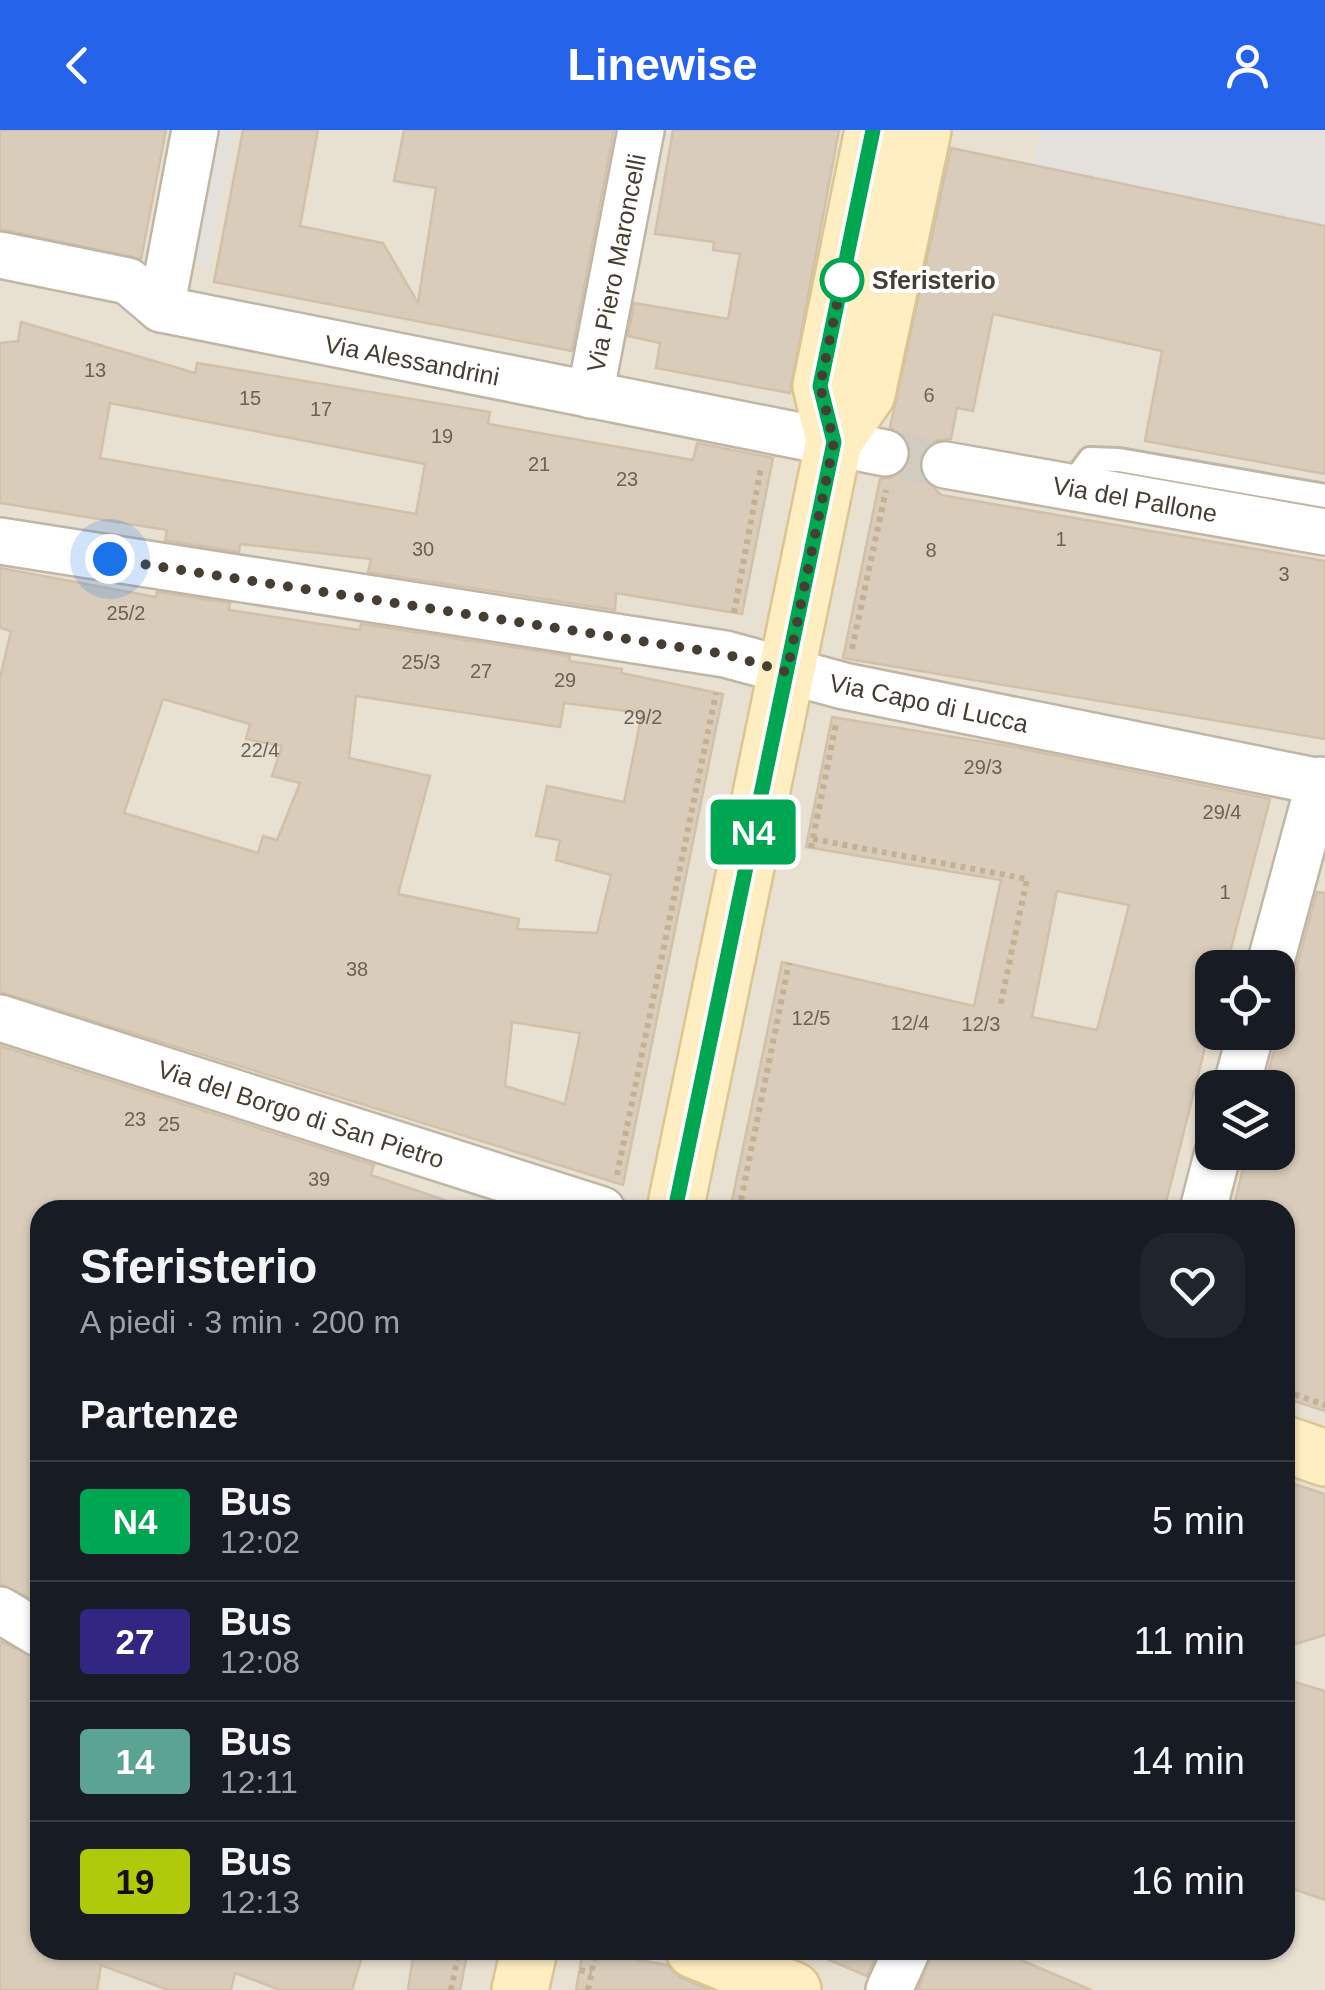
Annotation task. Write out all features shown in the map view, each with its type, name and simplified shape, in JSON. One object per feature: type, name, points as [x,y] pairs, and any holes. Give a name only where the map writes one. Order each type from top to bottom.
[{"type":"street","points":[[161,310],[194,130]]},
{"type":"street","name":"Via Piero Maroncelli","points":[[590,395],[641,130]]},
{"type":"street","points":[[868,461],[820,386],[873,130]]},
{"type":"street","points":[[677,1200],[787,672],[868,461],[867,394],[923,130]]},
{"type":"street","name":"Via Alessandrini","points":[[0,256],[128,281],[161,310],[590,395],[868,461]]},
{"type":"street","name":"Via del Pallone","points":[[946,465],[1325,532]]},
{"type":"street","name":"Via Capo di Lucca","points":[[0,541],[725,654],[787,672],[1323,781]]},
{"type":"street","points":[[1274,950],[1323,781]]},
{"type":"street","name":"Via del Borgo di San Pietro","points":[[0,1018],[609,1196]]},
{"type":"street","points":[[1205,1200],[1213,1170]]},
{"type":"street","points":[[1295,1448],[1325,1458]]},
{"type":"street","points":[[0,1610],[30,1628]]},
{"type":"street","points":[[520,1990],[528,1960]]},
{"type":"street","points":[[719,1960],[793,1990]]},
{"type":"street","points":[[889,1990],[902,1960]]},
{"type":"lane","points":[[1068,487],[1090,459],[1119,460],[1325,496]]},
{"type":"path","points":[[734,612],[764,456]]},
{"type":"path","points":[[849,663],[868,461]]},
{"type":"path","points":[[609,1196],[622,1169],[718,682]]},
{"type":"path","points":[[838,718],[812,843],[1027,879],[1000,1007]]},
{"type":"path","points":[[740,1200],[788,963]]},
{"type":"path","points":[[1295,1394],[1325,1405]]},
{"type":"path","points":[[451,1990],[457,1960]]},
{"type":"path","points":[[588,1990],[594,1960]]},
{"type":"path","points":[[580,1970],[592,1973]]},
{"type":"shaded area","points":[[0,130],[1325,130],[1325,1990],[0,1990]]},
{"type":"shaded area","points":[[218,130],[234,130],[209,266],[193,263]]},
{"type":"shaded area","points":[[1041,130],[1325,130],[1325,225],[1034,164]]},
{"type":"building","points":[[0,130],[166,130],[141,259],[0,229]]},
{"type":"building","points":[[243,130],[318,130],[300,226],[383,243],[418,303],[436,188],[394,181],[404,130],[614,130],[572,351],[214,282]]},
{"type":"building","points":[[673,130],[839,130],[790,393],[656,368],[660,343],[628,336],[634,303],[728,319],[740,254],[713,250],[714,242],[655,234]]},
{"type":"building","points":[[951,148],[1325,226],[1325,474],[1145,441],[1162,351],[993,314],[973,411],[957,408],[951,439],[935,441],[919,461],[921,475],[941,495],[1325,561],[1325,739],[843,658],[880,479],[894,477],[910,459],[909,444],[890,427]]},
{"type":"building","points":[[21,322],[195,373],[197,363],[490,412],[488,424],[693,460],[697,443],[773,458],[742,614],[616,593],[615,610],[368,572],[371,559],[240,544],[239,552],[165,540],[167,530],[0,503],[0,343],[18,341]],"holes":[[[110,403],[425,464],[416,514],[100,458]]]},
{"type":"building","points":[[0,568],[156,597],[157,592],[230,603],[229,610],[360,630],[361,624],[570,656],[569,661],[622,669],[621,673],[723,694],[623,1185],[0,992],[0,678],[11,631],[0,628]],"holes":[[[356,696],[560,727],[564,703],[642,713],[624,802],[547,786],[536,836],[560,840],[556,860],[611,875],[597,933],[517,929],[519,919],[398,894],[430,776],[349,758]],[[163,699],[250,724],[246,739],[282,746],[272,776],[300,783],[277,840],[263,836],[258,853],[124,813]],[[512,1022],[580,1033],[565,1104],[505,1086]]]},
{"type":"building","points":[[832,717],[1008,746],[1270,799],[1231,950],[1195,950],[1195,1050],[1204,1050],[1199,1070],[1195,1070],[1195,1087],[1167,1200],[732,1200],[782,962],[974,1006],[1001,880],[806,847]],"holes":[[[1057,891],[1129,905],[1097,1030],[1032,1017]]]},
{"type":"building","points":[[1317,892],[1325,893],[1325,1411],[1295,1401],[1295,1200],[1235,1200],[1243,1170],[1295,1170],[1295,1070],[1269,1070],[1274,1050],[1295,1050],[1295,973]]},
{"type":"building","points":[[0,1046],[374,1165],[371,1175],[444,1200],[30,1200],[30,1598],[0,1584]]},
{"type":"building","points":[[1295,1484],[1325,1494],[1325,1635],[1295,1644]]},
{"type":"building","points":[[0,1641],[30,1655],[30,1960],[361,1960],[352,1990],[280,1990],[235,1973],[231,1990],[168,1990],[101,1965],[97,1990],[0,1990]]},
{"type":"building","points":[[1295,1682],[1325,1691],[1325,1900],[1295,1890]]},
{"type":"building","points":[[412,1960],[466,1960],[460,1990],[408,1990]]},
{"type":"building","points":[[581,1960],[639,1960],[667,1965],[681,1978],[710,1990],[576,1990]]},
{"type":"building","points":[[829,1960],[874,1960],[867,1976]]},
{"type":"building","points":[[929,1960],[1021,1960],[1091,1990],[918,1990]]},
{"type":"tunnel","points":[[885,453],[945,465]]},
{"type":"bus line","name":"N4","points":[[677,1200],[834,442],[820,386],[873,130]]},
{"type":"place","name":"Sferisterio","points":[[842,280]]},
{"type":"route","points":[[110,559],[725,654],[787,672],[834,442],[820,386],[842,280]]}]
